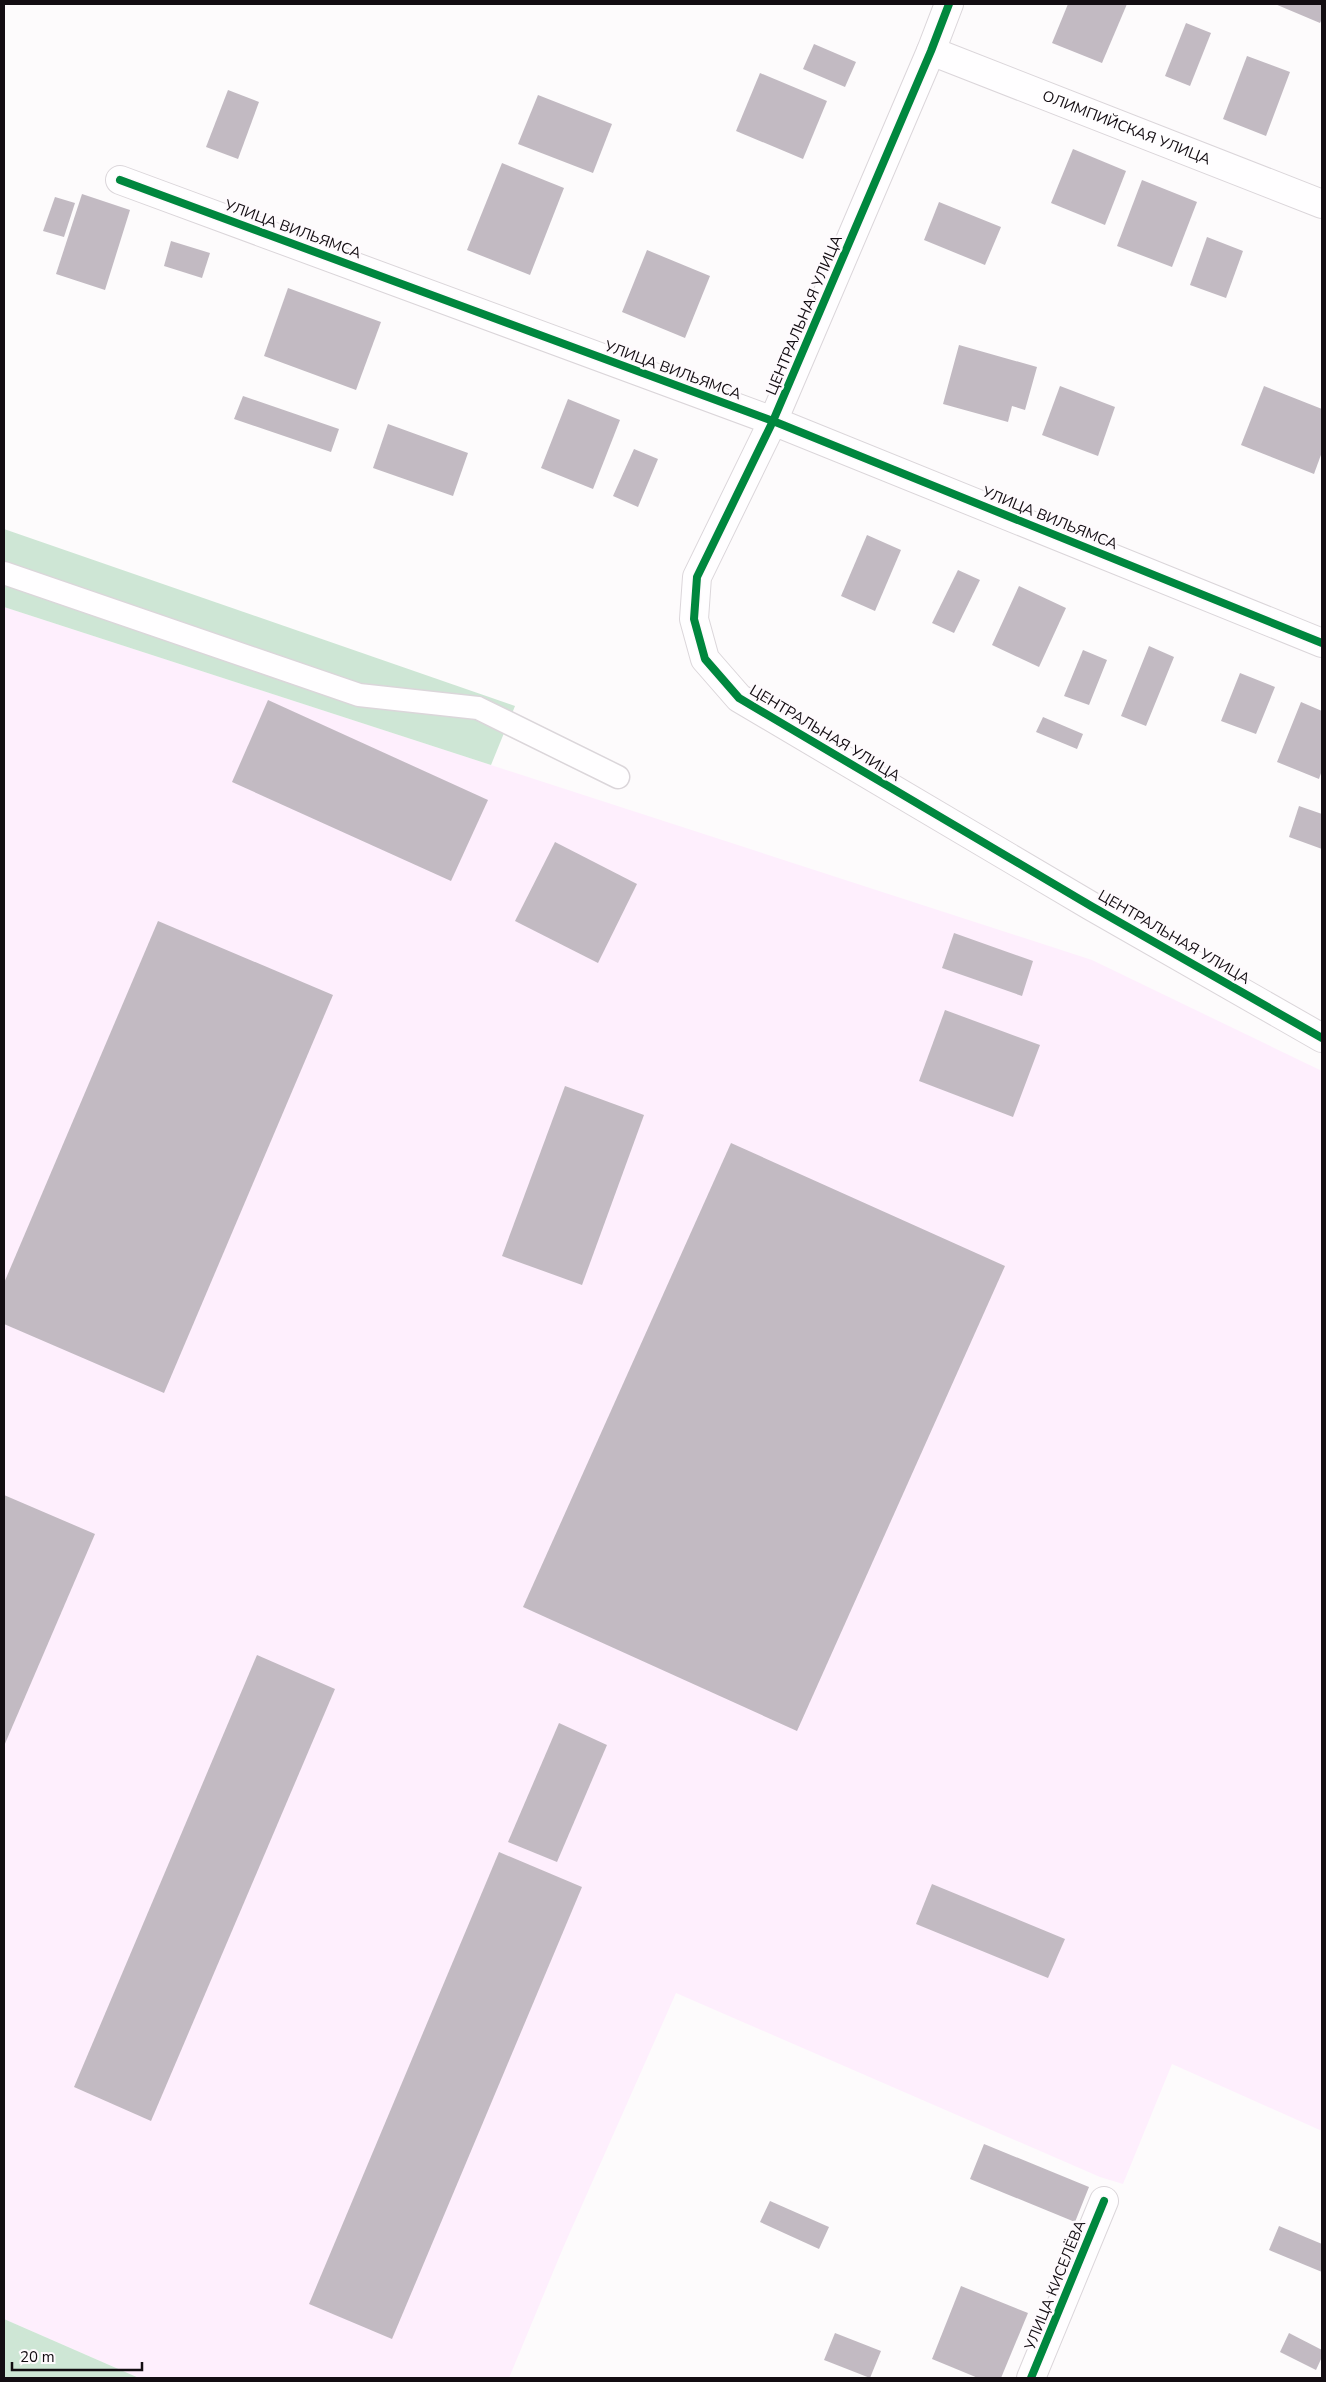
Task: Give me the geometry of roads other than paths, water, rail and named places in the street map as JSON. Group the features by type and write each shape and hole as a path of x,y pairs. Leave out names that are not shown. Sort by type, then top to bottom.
{"street":[{"name":"ЦЕНТРАЛЬНАЯ УЛИЦА","path":"949,4 931,51 773,421 697,577 694,619 705,659 739,698 1091,906 1322,1038"},
{"name":"ОЛИМПИЙСКАЯ УЛИЦА","path":"931,51 1322,204"},
{"name":"УЛИЦА ВИЛЬЯМСА","path":"120,180 773,421 1322,643"},
{"name":"УЛИЦА КИСЕЛЁВА","path":"1031,2378 1104,2201"}],"lane":[{"path":"4,573 359,695 478,708 618,777"}]}
